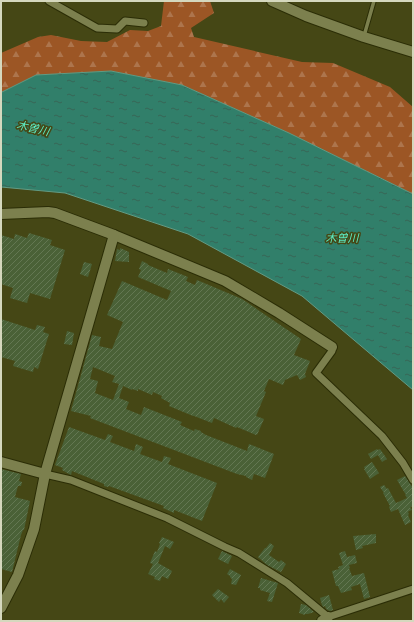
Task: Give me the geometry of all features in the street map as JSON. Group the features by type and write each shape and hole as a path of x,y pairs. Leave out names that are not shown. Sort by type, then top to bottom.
{"street":[{"path":"49,1 97,28 117,29 125,21 144,23"},
{"path":"272,1 306,16 364,37 413,52"},
{"path":"1,214 55,213 114,235 225,281 332,347 332,351 316,373 382,436 403,463 413,480"},
{"path":"1,608 18,576 34,528 45,474 114,235"},
{"path":"1,462 71,480 167,518 239,553 288,583 325,619 413,589"}],"lane":[{"path":"364,37 374,1"}],"green space":[{"path":"164,1 210,1 214,13 191,28 194,37 302,62 333,63 390,87 413,107 413,194 289,133 182,85 111,71 36,75 1,92 1,53 38,37 51,35 81,41 107,42 130,30 148,31 161,26"}],"water":[{"name":"木曽川","path":"111,71 182,85 289,133 413,194 413,390 302,296 188,234 65,193 1,187 1,92 36,75"}],"building":[{"path":"29,233 52,240 50,245 65,250 50,299 30,293 27,303 10,298 13,288 1,284 1,235 14,239 15,234 27,238"},
{"path":"120,248 129,252 129,262 115,261 117,249 120,250"},
{"path":"142,261 167,273 168,269 188,277 186,281 195,285 197,280 242,299 301,339 294,355 310,361 305,374 306,377 300,380 297,375 285,380 283,385 269,379 264,391 266,392 256,416 264,419 257,435 237,427 236,428 214,418 212,423 193,416 169,406 170,403 161,398 162,396 153,392 152,395 138,389 138,391 132,390 123,386 119,398 129,402 126,409 141,415 144,407 182,422 180,425 194,431 195,429 201,431 206,435 247,451 249,444 274,454 265,478 254,474 252,480 246,476 237,474 90,418 91,416 71,411 92,335 101,337 99,346 112,349 123,322 107,315 122,281 167,300 171,291 138,277 141,270 139,269","holes":["93,367 115,376 112,382 119,384 113,400 95,393 98,381 90,379"]},
{"path":"84,262 92,264 88,277 80,274"},
{"path":"1,319 35,330 37,325 45,327 43,332 49,334 38,369 34,367 33,372 13,366 15,361 1,357"},
{"path":"67,331 74,333 72,345 64,344"},
{"path":"69,427 105,440 108,434 113,436 110,442 134,451 136,444 143,447 140,454 162,462 164,456 171,458 168,464 217,483 202,521 174,510 174,513 163,508 164,506 109,486 104,486 104,484 72,471 71,475 62,470 63,468 55,465"},
{"path":"380,449 387,459 382,462 378,455 371,459 368,454"},
{"path":"372,462 379,473 370,479 364,467"},
{"path":"1,469 21,474 19,481 22,482 21,486 18,486 15,497 30,501 24,530 21,535 12,572 1,569"},
{"path":"405,476 413,488 413,506 410,507 412,510 408,512 411,522 405,525 398,509 391,512 390,506 380,487 384,485 387,489 388,488 396,503 407,498 397,480"},
{"path":"376,534 376,543 362,546 363,548 356,550 353,536"},
{"path":"162,537 174,542 170,549 165,546 158,563 172,571 168,579 162,576 160,581 154,579 155,577 148,574 153,564 150,563 155,551 157,552"},
{"path":"270,543 274,546 269,555 279,562 281,560 286,564 281,572 267,565 258,557"},
{"path":"222,551 232,556 228,564 218,559"},
{"path":"345,551 347,557 355,555 357,563 349,565 349,568 352,576 364,573 370,597 364,599 360,584 351,587 352,590 341,593 338,586 336,586 332,571 339,569 338,567 343,565 339,553"},
{"path":"230,569 241,575 236,585 231,584 232,579 227,574"},
{"path":"261,578 278,583 272,602 267,601 270,593 258,588"},
{"path":"218,589 229,597 224,603 221,599 219,602 212,595"},
{"path":"329,595 333,610 330,611 326,609 325,606 323,607 320,598"},
{"path":"301,604 306,605 314,612 305,615 299,613"}]}
